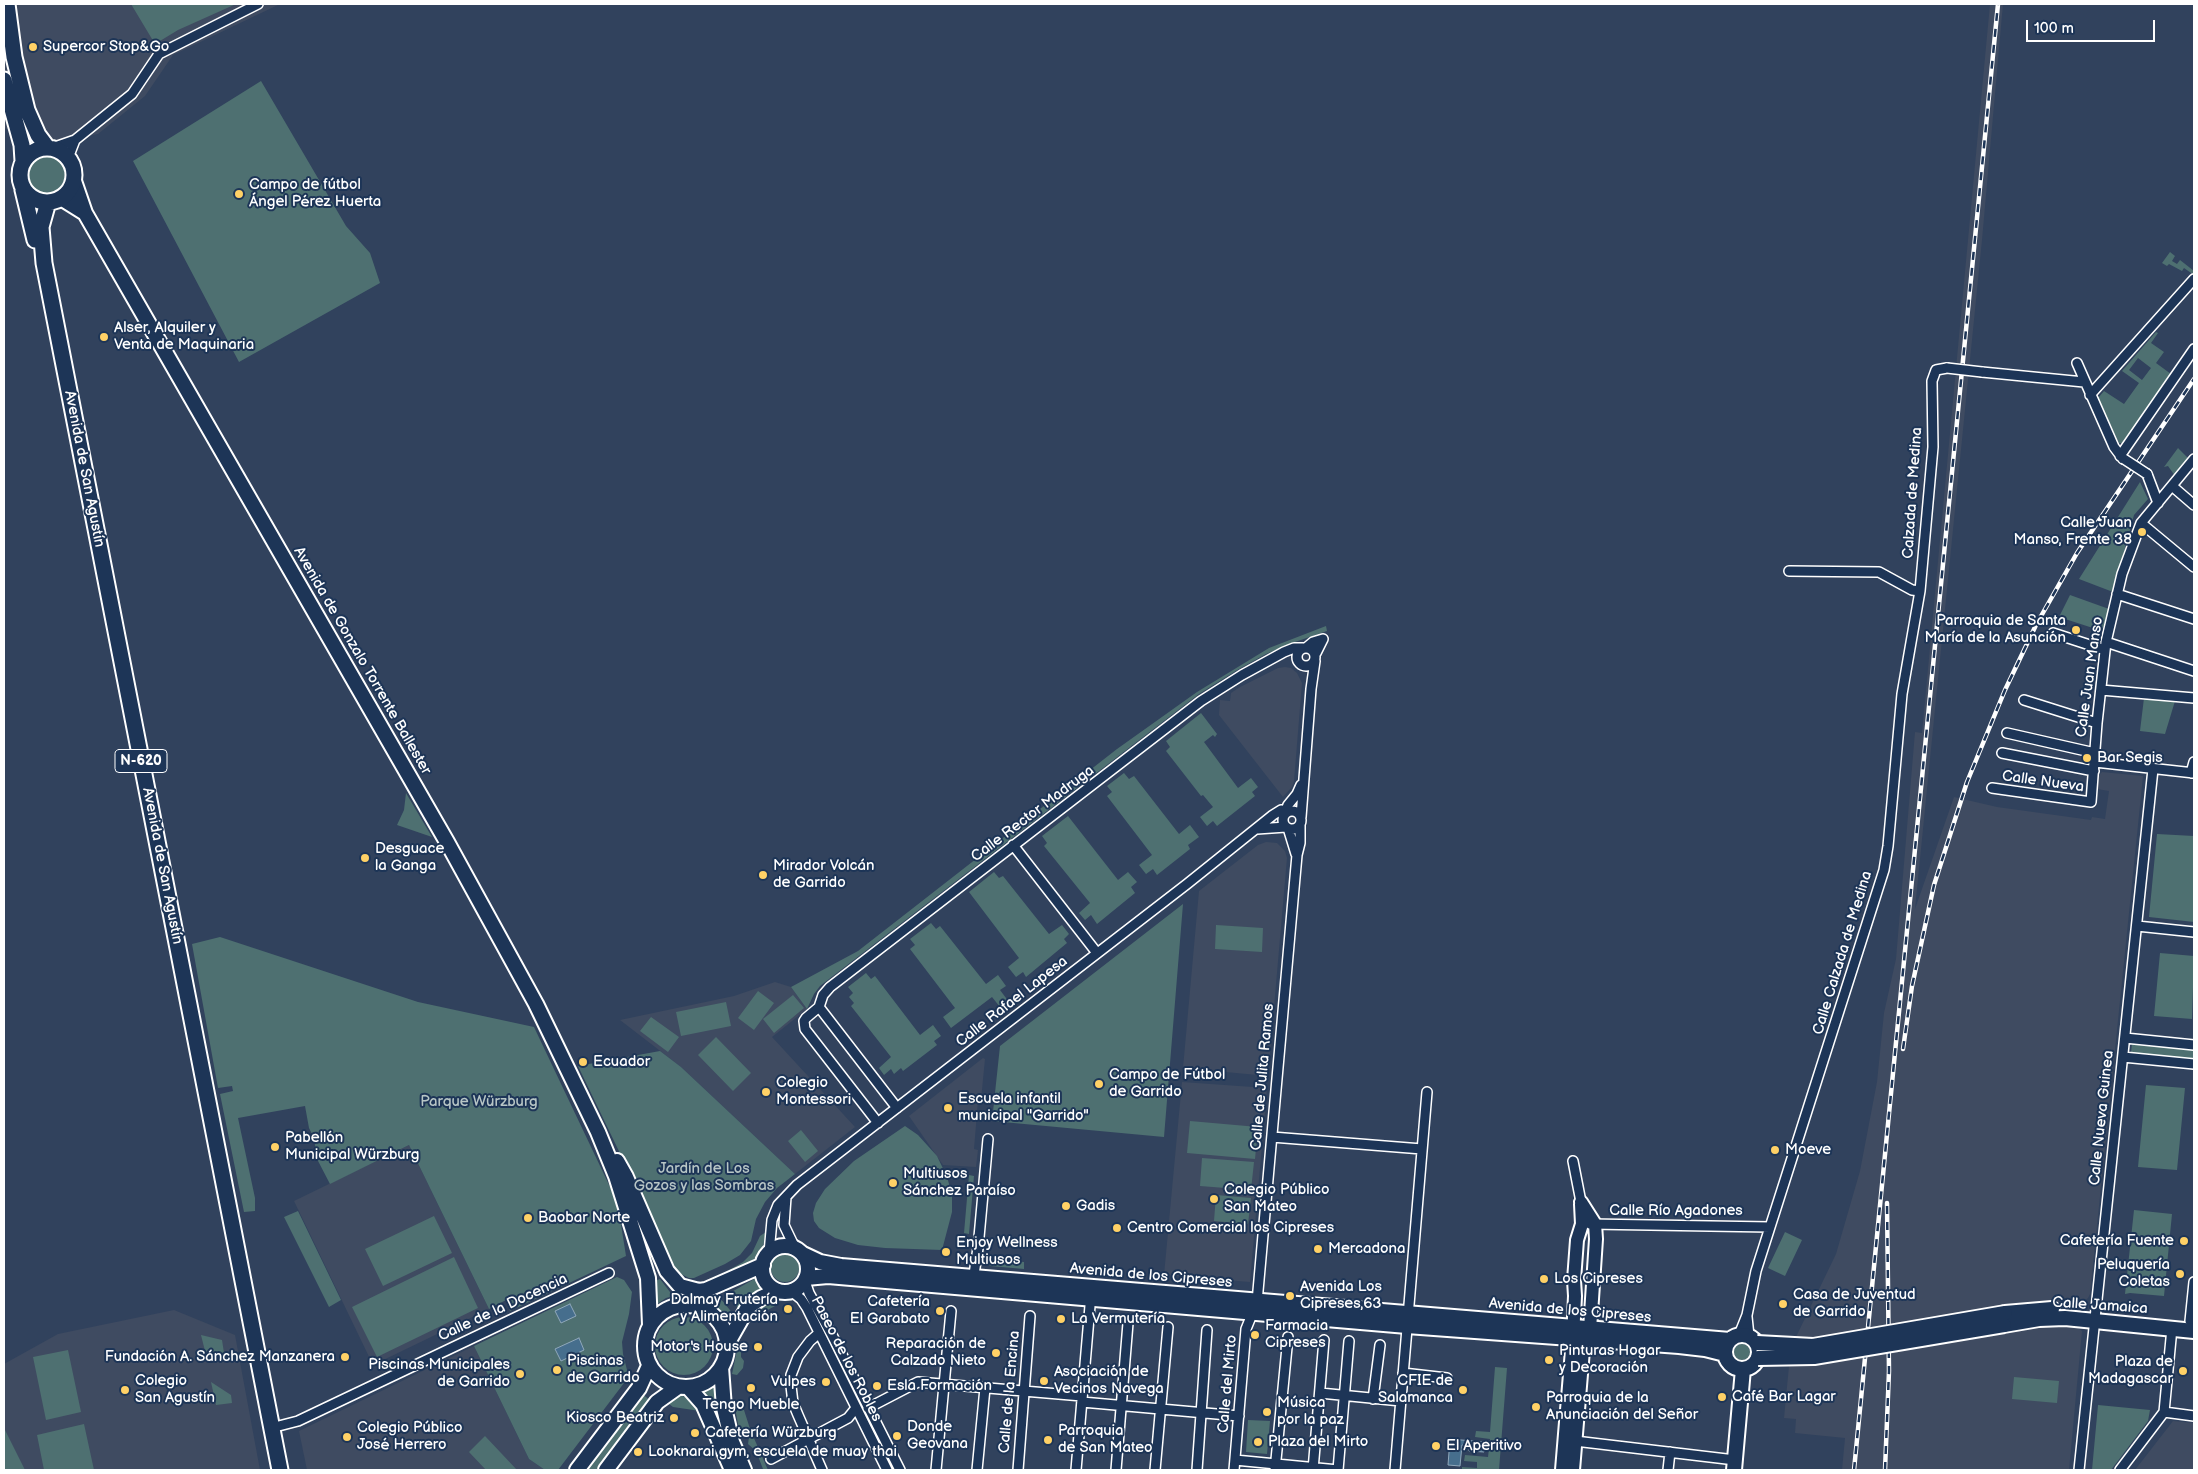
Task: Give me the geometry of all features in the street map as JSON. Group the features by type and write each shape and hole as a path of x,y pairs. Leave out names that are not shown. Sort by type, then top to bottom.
{"highway":[{"path":"7,4 14,56 27,110 38,135 50,148"},
{"path":"4,80 7,106 22,145 23,161"},
{"path":"23,161 29,154 38,149 50,148 61,151 68,158 74,173 74,181"},
{"name":"N-620","path":"23,161 19,170 23,190"},
{"name":"N-620","path":"55,200 71,188 74,181"},
{"path":"23,190 30,197 38,201 55,200"},
{"name":"Avenida de San Agustín","path":"23,190 36,242 44,263"},
{"name":"Avenida de San Agustín","path":"55,200 42,217 44,263 280,1470"}],"main road":[{"name":"Avenida de Gonzalo Torrente Ballester","path":"74,181 85,213 518,969 598,1132 616,1176 648,1278 650,1325"},
{"name":"Avenida de Gonzalo Torrente Ballester","path":"55,200 85,213"},
{"name":"Avenida de Gonzalo Torrente Ballester","path":"598,1132 614,1156 666,1280 692,1305"},
{"path":"614,1156 626,1177 667,1272 673,1280 680,1286 699,1291 745,1275"},
{"path":"1562,1470 1580,1333 1596,1239 1588,1224 1581,1202"},
{"path":"1573,1470 1580,1333 1576,1260 1578,1240 1588,1224"},
{"path":"732,1470 703,1404 683,1387 667,1383 657,1376 649,1366 644,1345 650,1325 659,1315 670,1308 692,1305 736,1282 777,1248 786,1246 799,1251 808,1266 806,1280 799,1288 761,1298 748,1307 727,1344 721,1367 724,1408 732,1442 744,1470"},
{"name":"Avenida de los Cipreses","path":"799,1251 820,1262 832,1265 972,1283"},
{"path":"766,1259 766,1281 784,1291"},
{"name":"Avenida de los Cipreses","path":"806,1280 828,1276 972,1283 1580,1333 1744,1339 1813,1346 2004,1319"},
{"path":"692,1305 703,1308 717,1319 722,1327 727,1344"},
{"name":"Calle Jamaica","path":"2004,1319 2096,1316 2193,1325"},
{"name":"Calle Jamaica","path":"2096,1316 2172,1328 2193,1325"},
{"path":"1758,1358 1814,1357 2004,1319"},
{"name":"Avenida de los Cipreses","path":"1580,1333 1705,1349 1725,1354"},
{"path":"1744,1339 1758,1358 1752,1366 1743,1369 1731,1365 1725,1354 1725,1349 1744,1339"},
{"path":"577,1470 639,1388 649,1366"},
{"path":"606,1470 657,1402 683,1387 707,1381 721,1367"},
{"path":"1734,1465 1743,1369"}],"street":[{"path":"50,148 75,140 132,94 159,54 258,4"},
{"path":"68,158 75,140"},
{"path":"2090,395 2194,279"},
{"path":"2122,458 2194,349"},
{"path":"2077,363 2090,395 2122,458 2147,474 2158,503"},
{"name":"Calzada de Medina","path":"1920,590 1933,446 1932,381 1936,370 1947,368 2084,382"},
{"name":"Calle Juan Manso","path":"2091,802 2096,723 2106,646 2122,574 2141,523 2194,459"},
{"path":"2172,486 2194,505"},
{"path":"2141,523 2194,567"},
{"path":"1789,571 1879,572 1912,590 1920,590"},
{"name":"Calle Calzada de Medina","path":"1744,1339 1752,1285 1884,870 1888,846 1902,694 1920,590"},
{"path":"2117,594 2194,619"},
{"path":"2053,633 2194,671"},
{"name":"Calle Rector Madruga","path":"878,1123 806,1029 804,1021 819,1007 823,995 830,987 1201,701 1242,675 1294,648 1305,647 1323,639 1315,657"},
{"path":"1305,647 1315,657 1307,666 1300,664 1298,652 1305,647"},
{"path":"1277,657 1298,660"},
{"name":"Calle de Julita Ramos","path":"1254,1307 1272,1137 1297,855 1300,843 1303,780 1315,657"},
{"name":"Calle de Julita Ramos","path":"1307,666 1312,679"},
{"path":"2101,690 2194,698"},
{"path":"2024,700 2096,723"},
{"path":"2007,733 2095,762"},
{"path":"2002,753 2193,773 2194,762"},
{"name":"Calle Nueva Guinea","path":"2079,1470 2153,769"},
{"name":"Calle de Julita Ramos","path":"1288,812 1288,805 1298,794 1303,780"},
{"name":"Calle Nueva","path":"1992,788 2091,802"},
{"name":"Calle Rafael Lapesa","path":"766,1259 772,1220 778,1205 797,1185 1273,815 1281,810 1288,812"},
{"path":"1257,829 1297,828 1300,821 1298,813 1288,812 1284,822 1287,827"},
{"name":"Calle de Julita Ramos","path":"1287,827 1297,855"},
{"path":"1013,846 1097,953"},
{"path":"2137,926 2194,932"},
{"path":"819,1007 897,1108"},
{"path":"2125,1038 2194,1045"},
{"path":"2123,1057 2194,1064"},
{"path":"1395,1470 1427,1092"},
{"path":"1272,1137 1422,1149"},
{"path":"972,1283 988,1139"},
{"path":"1573,1160 1581,1202"},
{"path":"786,1197 783,1214 784,1225 799,1251"},
{"name":"Calle Río Agadones","path":"1588,1224 1770,1227"},
{"name":"Calle de la Docencia","path":"272,1428 295,1422 609,1273"},
{"name":"Paseo de los Robles","path":"806,1280 809,1293 900,1470"},
{"path":"2193,1325 2194,1282"},
{"name":"Paseo de los Robles","path":"784,1291 804,1304 887,1470"},
{"path":"1076,1470 1091,1293"},
{"name":"Calle del Mirto","path":"1234,1470 1246,1329 1254,1307"},
{"path":"936,1470 951,1311"},
{"name":"Calle de la Encina","path":"1018,1470 1030,1316"},
{"path":"1116,1470 1128,1323"},
{"path":"1155,1470 1168,1327"},
{"path":"2120,1470 2164,1412 2172,1328"},
{"path":"1197,1470 1207,1330"},
{"path":"818,1334 803,1349 791,1375 793,1403 822,1470"},
{"path":"1276,1467 1288,1337"},
{"path":"1314,1469 1324,1340"},
{"path":"1235,1460 1276,1467 1338,1470 1349,1341"},
{"path":"1373,1399 1380,1345"},
{"path":"1403,1373 1447,1378"},
{"path":"868,1408 918,1382 1024,1391 1121,1405 1239,1416"},
{"path":"977,1470 985,1388"},
{"path":"1320,1393 1401,1401"},
{"path":"771,1458 848,1418 856,1408"},
{"path":"2164,1412 2194,1416"},
{"path":"1575,1441 1670,1452 1734,1465"},
{"path":"1668,1470 1670,1452"}],"shaded area":[{"path":"4,4 280,4 173,55 145,96 98,134 52,143 4,128"},
{"path":"1990,4 2003,4 1982,240 1915,909 1954,797 1997,807 2091,820 2092,817 2105,819 2109,791 2097,789 2098,776 2102,772 2143,776 2090,1294 2082,1303 2045,1301 1998,1305 1998,1334 2036,1327 2071,1327 2082,1331 2069,1470 1842,1470 1845,1438 1795,1433 1796,1419 1784,1418 1789,1366 1796,1337 1836,1254 1860,1171 1877,1082 1884,1013 1896,959 1915,732 1922,733"},
{"path":"1278,668 1291,668 1297,673 1302,683 1294,781 1292,787 1283,797 1219,715 1220,700 1230,701 1231,693 1240,687"},
{"path":"1266,842 1277,843 1285,851 1287,858 1268,1076 1183,1068 1199,891 1258,845"},
{"name":"Colegio Montessori","path":"775,982 791,987 807,1009 772,1037 855,1127 795,1174 681,1067 620,1020 734,996"},
{"name":"Escuela infantil municipal \"Garrido\"","path":"983,1058 985,1059 981,1100 978,1101 974,1149 978,1150 976,1167 943,1165 909,1116"},
{"name":"Colegio Público San Mateo","path":"1182,1082 1267,1088 1250,1282 1164,1275"},
{"path":"409,1145 489,1309 373,1365 294,1201"},
{"path":"570,1304 576,1316 561,1323 555,1311"},
{"name":"Colegio San Agustín","path":"174,1310 235,1335 260,1470 4,1470 4,1364 58,1334"},
{"path":"579,1338 584,1350 561,1361 555,1349"},
{"path":"474,1346 529,1459 545,1470 307,1470 299,1431"},
{"path":"2173,1421 2194,1423 2194,1470 2135,1470"},
{"path":"1450,1439 1485,1442 1484,1452 1469,1451 1469,1446 1462,1445 1460,1466 1448,1465"}],"green space":[{"path":"131,4 236,4 178,30 155,44"},
{"name":"Campo de fútbol Ángel Pérez Huerta","path":"261,81 346,226 370,253 380,283 239,362 133,161"},
{"path":"46,155 60,160 65,174 60,188 46,193 32,188 27,174 32,160"},
{"path":"2170,252 2175,256 2172,261 2177,264 2180,260 2194,271 2194,275 2184,268 2182,271 2169,264 2167,266 2162,263"},
{"path":"2156,332 2158,333 2151,343 2164,352 2156,363 2171,374 2125,443 2119,443 2098,398 2104,391 2124,404 2139,383 2122,371","holes":["2138,358 2151,368 2142,380 2129,370"]},
{"path":"2178,448 2190,460 2175,476 2168,466 2164,467"},
{"path":"2140,482 2148,499 2134,515 2113,592 2079,579"},
{"path":"2070,595 2109,609 2103,628 2099,630 2059,617"},
{"path":"1326,626 1327,631 1266,654 1199,694 820,986 807,1009 791,987 858,951 1117,749 1197,692 1269,648"},
{"path":"2144,698 2175,701 2165,734 2140,731"},
{"path":"1201,713 1217,734 1215,737 1213,735 1204,742 1238,788 1251,778 1258,787 1252,792 1255,796 1217,826 1213,821 1207,826 1200,817 1213,807 1203,795 1201,796 1166,751 1170,747 1166,741"},
{"path":"1124,773 1129,779 1134,776 1179,834 1190,825 1199,837 1188,845 1190,849 1157,875 1153,869 1146,874 1139,865 1152,855 1107,796 1112,792 1107,786"},
{"path":"406,793 432,837 397,825 404,810"},
{"path":"1068,816 1118,880 1128,872 1137,882 1131,887 1135,893 1097,924 1091,915 1085,920 1079,913 1090,903 1044,846 1047,843 1042,836"},
{"path":"2157,834 2194,836 2194,922 2149,917"},
{"path":"994,872 999,878 1003,876 1049,934 1062,925 1069,934 1064,939 1067,943 1026,977 1023,972 1016,977 1008,967 1019,958 969,892"},
{"path":"1183,904 1164,1137 992,1121 1000,1046"},
{"path":"931,923 936,929 940,926 986,984 998,975 1006,986 1000,990 1012,1006 1004,1012 992,997 951,1028 943,1017 955,1008 910,949 915,945 910,939"},
{"path":"1216,925 1263,928 1262,952 1215,949"},
{"name":"Parque Würzburg","path":"220,937 418,1002 534,1027 611,1189 620,1218 626,1256 510,1311 506,1300 489,1309 409,1145 330,1184 317,1159 314,1138 309,1128 305,1106 238,1118 255,1198 255,1211 244,1212 220,1094 233,1091 232,1086 218,1088 192,944"},
{"path":"2160,953 2194,956 2192,1019 2154,1016"},
{"path":"866,973 871,979 875,976 920,1035 933,1025 941,1036 934,1041 937,1045 903,1071 901,1068 894,1074 891,1069 884,1075 879,1068 891,1057 851,1006 854,1003 849,997 853,993 848,987"},
{"path":"758,991 774,1003 754,1030 738,1018"},
{"path":"793,995 804,1008 774,1033 763,1019"},
{"path":"726,1002 731,1026 681,1036 676,1012"},
{"path":"651,1017 679,1037 668,1052 640,1031"},
{"path":"716,1037 751,1073 733,1091 698,1055"},
{"path":"2132,1043 2194,1049 2194,1060 2131,1053"},
{"name":"Jardín de Los Gozos y las Sombras","path":"660,1051 681,1067 795,1174 777,1188 765,1202 756,1219 751,1241 740,1255 694,1278 689,1278 677,1272 578,1066"},
{"path":"2146,1085 2185,1088 2177,1170 2138,1167"},
{"path":"1190,1121 1258,1127 1255,1159 1187,1153"},
{"name":"Multiusos Sánchez Paraíso","path":"905,1126 918,1135 937,1156 947,1177 952,1194 952,1212 942,1250 858,1245 835,1238 819,1228 814,1221 813,1213 816,1203 825,1189 854,1161"},
{"path":"801,1130 818,1151 805,1162 788,1141"},
{"path":"1202,1158 1254,1162 1251,1190 1200,1186"},
{"path":"969,1175 974,1176 969,1234 964,1233"},
{"path":"1216,1195 1251,1198 1248,1224 1214,1221"},
{"path":"2134,1210 2172,1214 2164,1296 2125,1294"},
{"path":"298,1211 341,1300 329,1307 284,1217"},
{"path":"434,1216 452,1253 383,1286 365,1249"},
{"path":"766,1232 763,1246 755,1258 748,1265 722,1280 722,1274 743,1262 752,1253 760,1236"},
{"path":"1785,1232 1802,1240 1785,1276 1768,1268"},
{"path":"785,1254 795,1258 799,1268 795,1278 785,1282 775,1278 771,1268 775,1258"},
{"path":"454,1257 478,1308 377,1357 352,1307"},
{"path":"986,1259 1024,1262 1024,1269 990,1266"},
{"name":"Piscinas de Garrido","path":"617,1277 624,1280 632,1292 622,1342 628,1374 624,1383 558,1470 545,1470 529,1459 474,1346"},
{"path":"756,1278 762,1288 750,1295 738,1308 728,1294"},
{"path":"660,1279 673,1296 657,1304 655,1281"},
{"path":"720,1298 734,1315 729,1323 720,1311 709,1302"},
{"path":"781,1298 775,1306 762,1313 756,1320 751,1316 763,1304"},
{"path":"684,1317 700,1322 708,1330 713,1346 708,1362 700,1370 684,1375 668,1370 660,1362 655,1346 660,1330 668,1322"},
{"path":"201,1335 222,1340 224,1353 212,1354 205,1351"},
{"path":"1742,1344 1748,1346 1750,1352 1748,1358 1742,1360 1736,1358 1734,1352 1736,1346"},
{"path":"68,1350 81,1412 46,1420 33,1357"},
{"path":"737,1350 741,1352 741,1357 744,1361 743,1368 737,1375 732,1374"},
{"path":"1495,1367 1507,1368 1499,1470 1462,1469 1462,1467 1477,1468 1477,1462 1464,1461 1465,1455 1488,1457 1490,1439 1475,1437 1476,1431 1490,1432"},
{"path":"2014,1377 2059,1381 2057,1403 2012,1399"},
{"path":"211,1382 231,1395 232,1403 216,1405"},
{"path":"714,1386 716,1406 711,1408 701,1393"},
{"path":"641,1393 651,1401 599,1470 583,1470"},
{"path":"679,1395 692,1399 700,1411 673,1407 665,1401"},
{"path":"2098,1405 2150,1410 2148,1421 2111,1470 2092,1470"},
{"path":"735,1408 744,1410 751,1432 747,1433 739,1429"},
{"path":"1248,1420 1270,1421 1267,1454 1246,1452"},
{"path":"84,1424 94,1470 44,1470 37,1435"},
{"path":"4,1428 25,1470 4,1470"},
{"path":"485,1436 517,1470 486,1470 469,1452"},
{"path":"753,1436 768,1470 763,1469 756,1451 748,1444 749,1437"}],"railway":[{"path":"1854,1470 1998,4"},
{"path":"1903,1049 1912,986 1934,885 1967,782 2005,690 2036,625 2077,553 2194,379"},
{"path":"1885,1470 1889,1371 1887,1203"}],"place":[{"name":"Supercor Stop&Go","path":"33,47"},
{"name":"Campo de fútbol Ángel Pérez Huerta","path":"239,194"},
{"name":"Alser, Alquiler y Venta de Maquinaria","path":"104,337"},
{"name":"Calle Juan Manso, Frente 38","path":"2142,532"},
{"name":"Parroquia de Santa María de la Asunción","path":"2076,630"},
{"name":"Bar Segis","path":"2087,758"},
{"name":"Desguace la Ganga","path":"365,858"},
{"name":"Mirador Volcán de Garrido","path":"763,875"},
{"name":"Ecuador","path":"583,1062"},
{"name":"Campo de Fútbol de Garrido","path":"1099,1084"},
{"name":"Colegio Montessori","path":"766,1092"},
{"name":"Escuela infantil municipal \"Garrido\"","path":"948,1108"},
{"name":"Pabellón Municipal Würzburg","path":"275,1147"},
{"name":"Moeve","path":"1775,1150"},
{"name":"Multiusos Sánchez Paraíso","path":"893,1183"},
{"name":"Colegio Público San Mateo","path":"1214,1199"},
{"name":"Gadis","path":"1066,1206"},
{"name":"Baobar Norte","path":"528,1218"},
{"name":"Centro Comercial los Cipreses","path":"1117,1228"},
{"name":"Cafetería Fuente","path":"2184,1241"},
{"name":"Mercadona","path":"1318,1249"},
{"name":"Enjoy Wellness Multiusos","path":"946,1252"},
{"name":"Peluquería Coletas","path":"2180,1274"},
{"name":"Los Cipreses","path":"1544,1279"},
{"name":"Avenida Los Cipreses,63","path":"1290,1296"},
{"name":"Casa de Juventud de Garrido","path":"1783,1304"},
{"name":"Dalmay Frutería y Alimentación","path":"788,1309"},
{"name":"Cafetería El Garabato","path":"940,1311"},
{"name":"La Vermutería","path":"1061,1319"},
{"name":"Farmacia Cipreses","path":"1255,1335"},
{"name":"Motor's House","path":"758,1347"},
{"name":"Reparación de Calzado Nieto","path":"996,1353"},
{"name":"Fundación A. Sánchez Manzanera","path":"345,1357"},
{"name":"Pinturas Hogar y Decoración","path":"1549,1360"},
{"name":"Piscinas de Garrido","path":"557,1370"},
{"name":"Plaza de Madagascar","path":"2183,1371"},
{"name":"Piscinas Municipales de Garrido","path":"520,1374"},
{"name":"Asociación de Vecinos Navega","path":"1044,1381"},
{"name":"Vulpes","path":"826,1382"},
{"name":"Esla Formación","path":"877,1386"},
{"name":"Tengo Mueble","path":"751,1388"},
{"name":"Colegio San Agustín","path":"125,1390"},
{"name":"CFIE de Salamanca","path":"1463,1390"},
{"name":"Café Bar Lagar","path":"1722,1397"},
{"name":"Parroquia de la Anunciación del Señor","path":"1536,1407"},
{"name":"Música por la paz","path":"1267,1412"},
{"name":"Kiosco Beatriz","path":"674,1418"},
{"name":"Cafetería Würzburg","path":"695,1433"},
{"name":"Donde Geovana","path":"897,1436"},
{"name":"Colegio Público José Herrero","path":"347,1437"},
{"name":"Parroquia de San Mateo","path":"1048,1440"},
{"name":"Plaza del Mirto","path":"1258,1442"},
{"name":"El Aperitivo","path":"1436,1446"},
{"name":"Looknarai gym, escuela de muay thai","path":"638,1452"}]}
